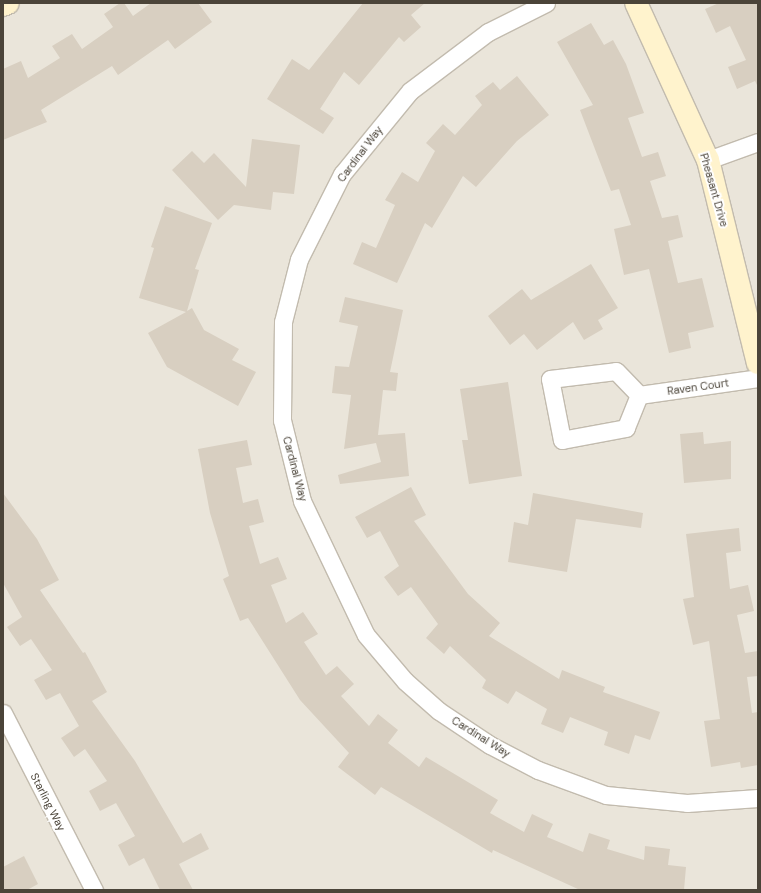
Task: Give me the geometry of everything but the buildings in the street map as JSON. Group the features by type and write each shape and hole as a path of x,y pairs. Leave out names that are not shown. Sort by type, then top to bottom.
{"street":[{"path":"3,5 8,3"},
{"name":"Cardinal Way","path":"546,3 488,32 410,91 342,174 299,259 283,322 282,420 302,501 366,635 405,681 439,711 490,746 538,770 606,795 688,803 758,798"},
{"name":"Pheasant Drive","path":"636,3 708,160 758,363"},
{"path":"708,160 758,142"},
{"path":"616,370 639,396 626,428 562,440 550,379 616,370"},
{"name":"Raven Court","path":"639,396 758,378"},
{"name":"Starling Way","path":"3,713 94,890"}],"shaded area":[{"path":"3,3 758,3 758,890 3,890"}]}
